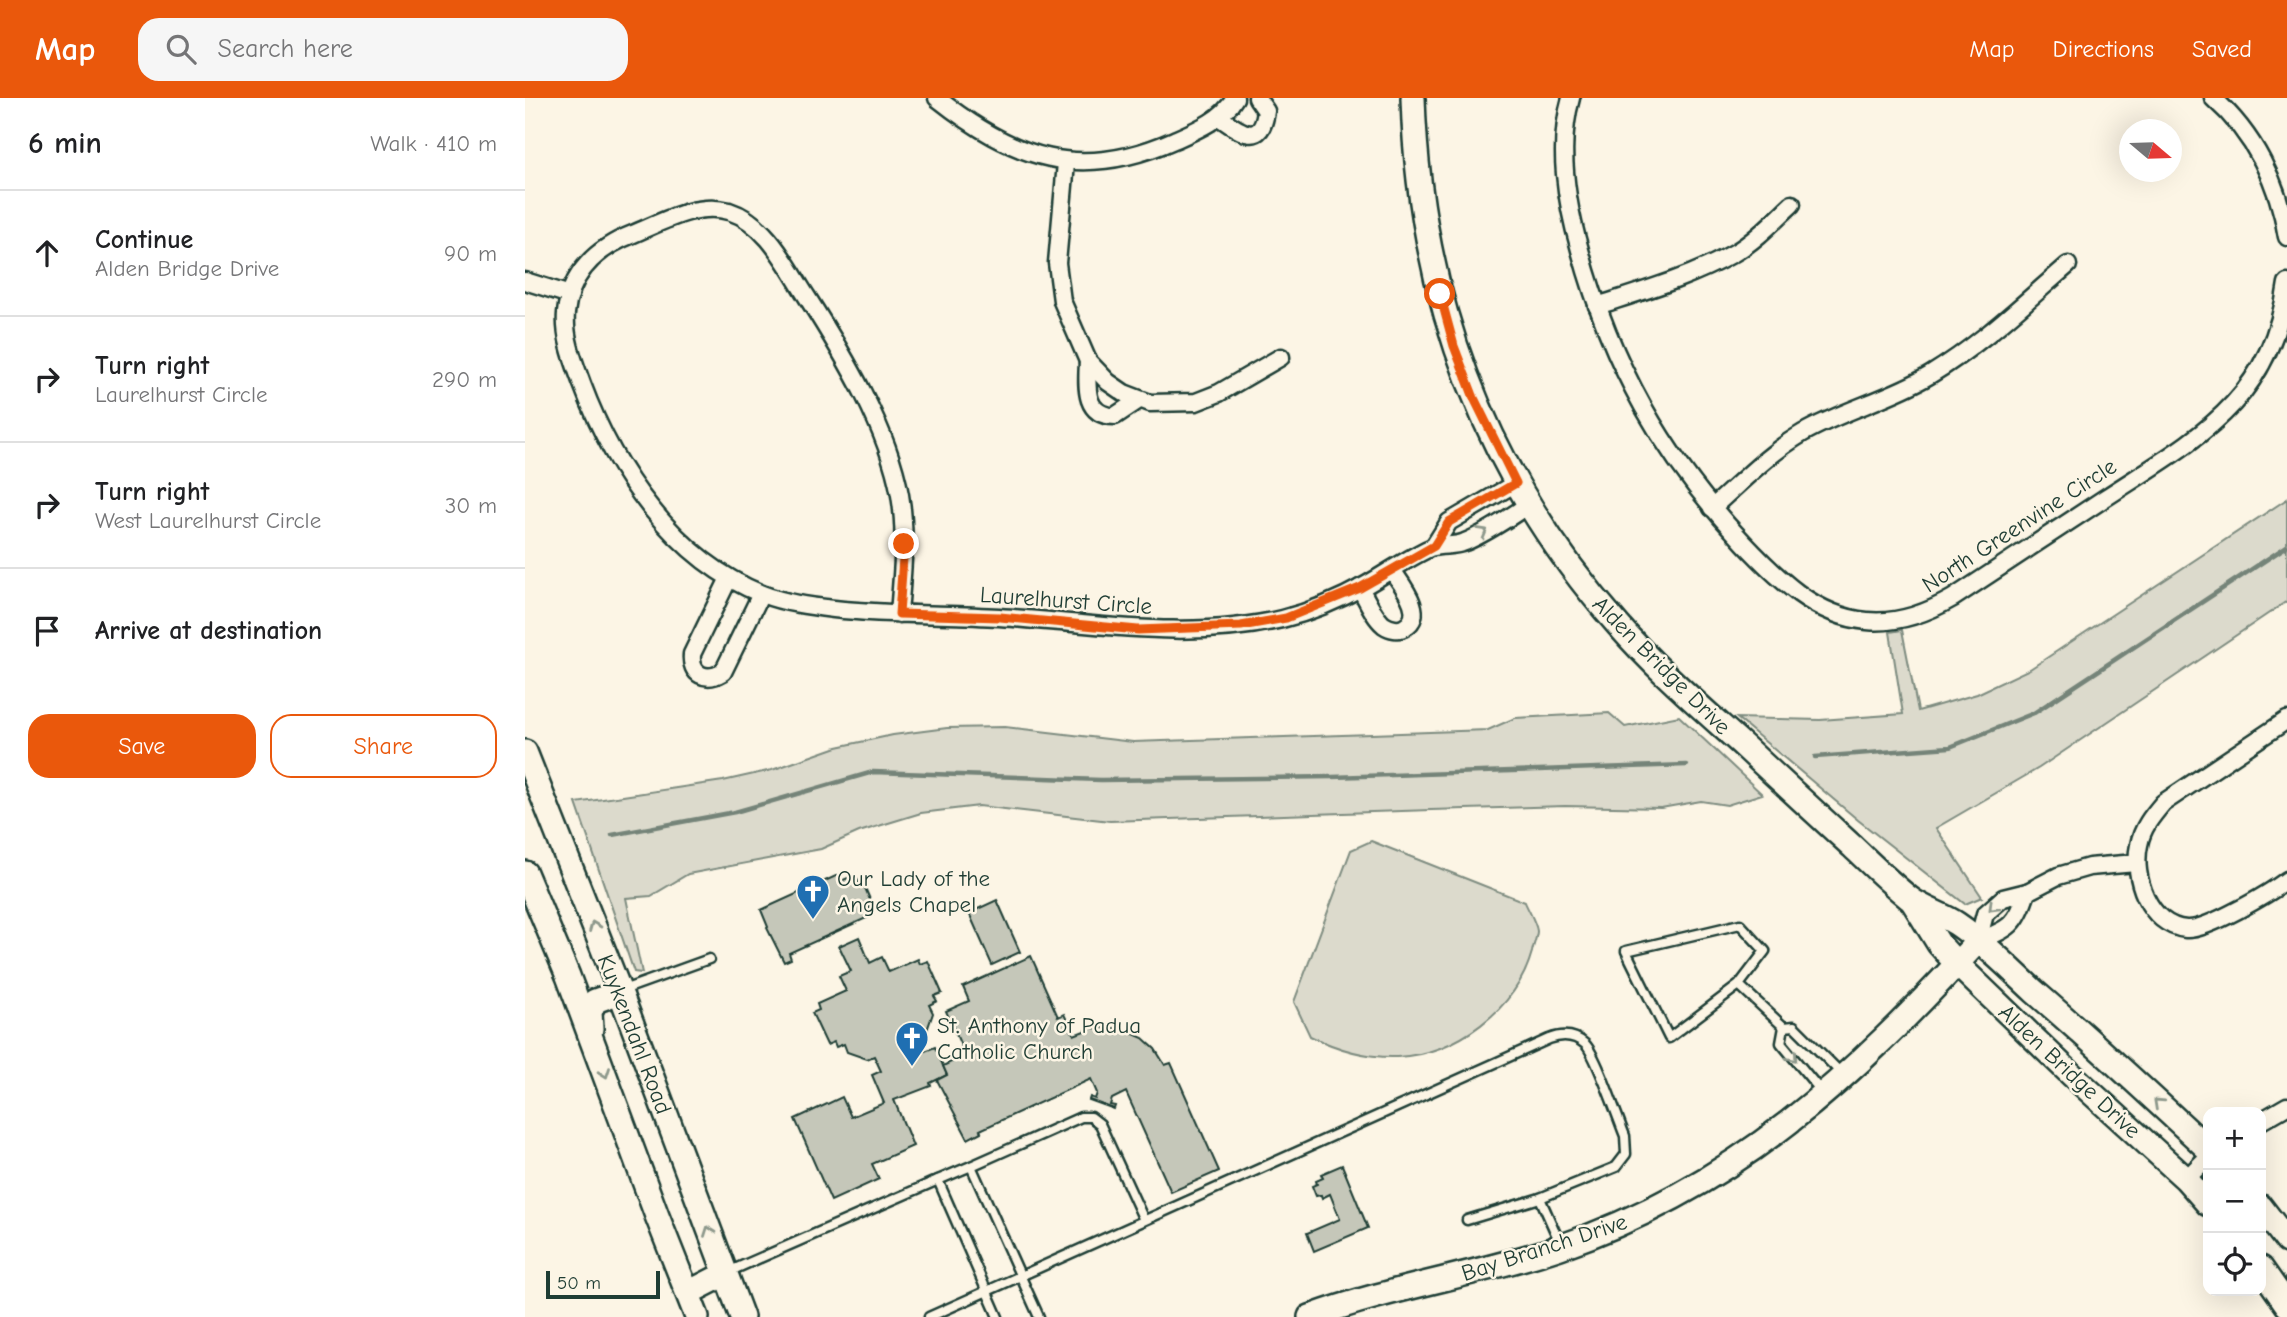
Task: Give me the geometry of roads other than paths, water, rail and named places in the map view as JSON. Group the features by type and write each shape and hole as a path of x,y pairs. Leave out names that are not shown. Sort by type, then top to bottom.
{"street":[{"path":"937,98 986,134 1031,153 1066,163 1090,162 1137,153 1170,142 1219,117 1235,98"},
{"path":"1219,117 1247,135 1254,134 1265,122 1266,111 1257,98"},
{"name":"Alden Bridge Drive","path":"1413,98 1419,188 1427,241 1454,346 1474,398 1516,483 1583,585 1656,666 1911,900 1939,944 1957,964 2072,1075 2203,1195"},
{"name":"North Greenvine Circle","path":"1571,98 1565,141 1567,195 1575,232 1597,306 1618,360 1640,402 1663,440 1712,508 1770,570 1803,598 1825,609 1867,621 1914,616 1953,598 2202,434 2249,384 2282,333 2287,291"},
{"path":"2214,98 2243,129 2258,152 2279,199 2287,237"},
{"path":"1066,163 1057,263 1058,282 1062,301 1089,361 1108,382 1139,400 1168,404 1196,401 1219,393 1281,357"},
{"path":"1597,306 1714,264 1736,252 1792,204"},
{"path":"525,281 570,295 578,275 592,257 617,240 692,211 706,208 724,210 741,216 758,229 776,248 840,349 894,466 904,521 899,614"},
{"path":"1712,508 1764,461 1803,433 1897,391 1948,364 2000,324 2068,265"},
{"name":"Laurelhurst Circle","path":"570,295 566,315 572,356 605,436 636,488 671,530 729,578 761,594 805,605 899,614 1000,617 1138,630 1241,626 1286,618 1360,588 1434,546 1461,545 1528,505"},
{"path":"1089,361 1087,390 1096,411 1115,416 1139,400"},
{"name":"Laurelhurst Circle","path":"1434,546 1449,522 1516,483"},
{"path":"1360,588 1383,624 1396,630 1406,627 1412,619 1413,606 1392,570"},
{"path":"729,578 692,654 691,664 696,672 706,677 714,678 723,672 761,594"},
{"path":"2287,720 2163,803 2148,820 2139,842 2136,863 2143,892 2152,909 2166,922 2186,929 2203,926 2255,900 2287,880"},
{"name":"Kuykendahl Road","path":"525,752 620,992 742,1317"},
{"path":"1978,941 1985,914 2003,898 2027,892 2058,876 2089,867 2136,863"},
{"name":"Kuykendahl Road","path":"525,873 592,1036 657,1216 697,1317"},
{"path":"1978,941 2004,931 2021,913 2027,892"},
{"name":"Alden Bridge Drive","path":"1911,900 1957,924 1978,941 2203,1144"},
{"name":"Bay Branch Drive","path":"1310,1317 1340,1306 1490,1268 1562,1246 1616,1226 1679,1195 1739,1160 1824,1095 1885,1039 1978,941"},
{"path":"592,1036 590,1012 595,1001 620,992"},
{"path":"2266,1119 2287,1105"},
{"path":"2186,1179 2203,1162"},
{"path":"2266,1214 2287,1241"},
{"path":"688,1293 725,1274"},
{"path":"2266,1275 2287,1305"}],"lane":[{"path":"1740,924 1765,951 1739,985 1669,1038 1626,951 1740,924"},
{"path":"620,992 709,959"},
{"path":"1739,985 1784,1027 1794,1026 1845,1077"},
{"path":"1784,1027 1781,1043 1824,1095"},
{"path":"929,1317 1549,1039 1565,1035 1578,1039 1591,1052 1625,1136 1627,1150 1623,1159 1616,1167 1540,1198 1467,1220"},
{"path":"725,1274 1081,1118 1091,1117 1100,1124 1144,1220"},
{"path":"971,1166 1039,1317"},
{"path":"938,1180 998,1317"},
{"path":"1540,1198 1562,1246"}],"waterway":[{"path":"1815,757 1950,747 2034,713 2287,546"},
{"path":"612,835 735,812 873,772 1101,780 1332,777 1687,765"}],"place":[{"name":"Our Lady of the Angels Chapel","path":"813,921"},
{"name":"St. Anthony of Padua Catholic Church","path":"912,1068"}]}
